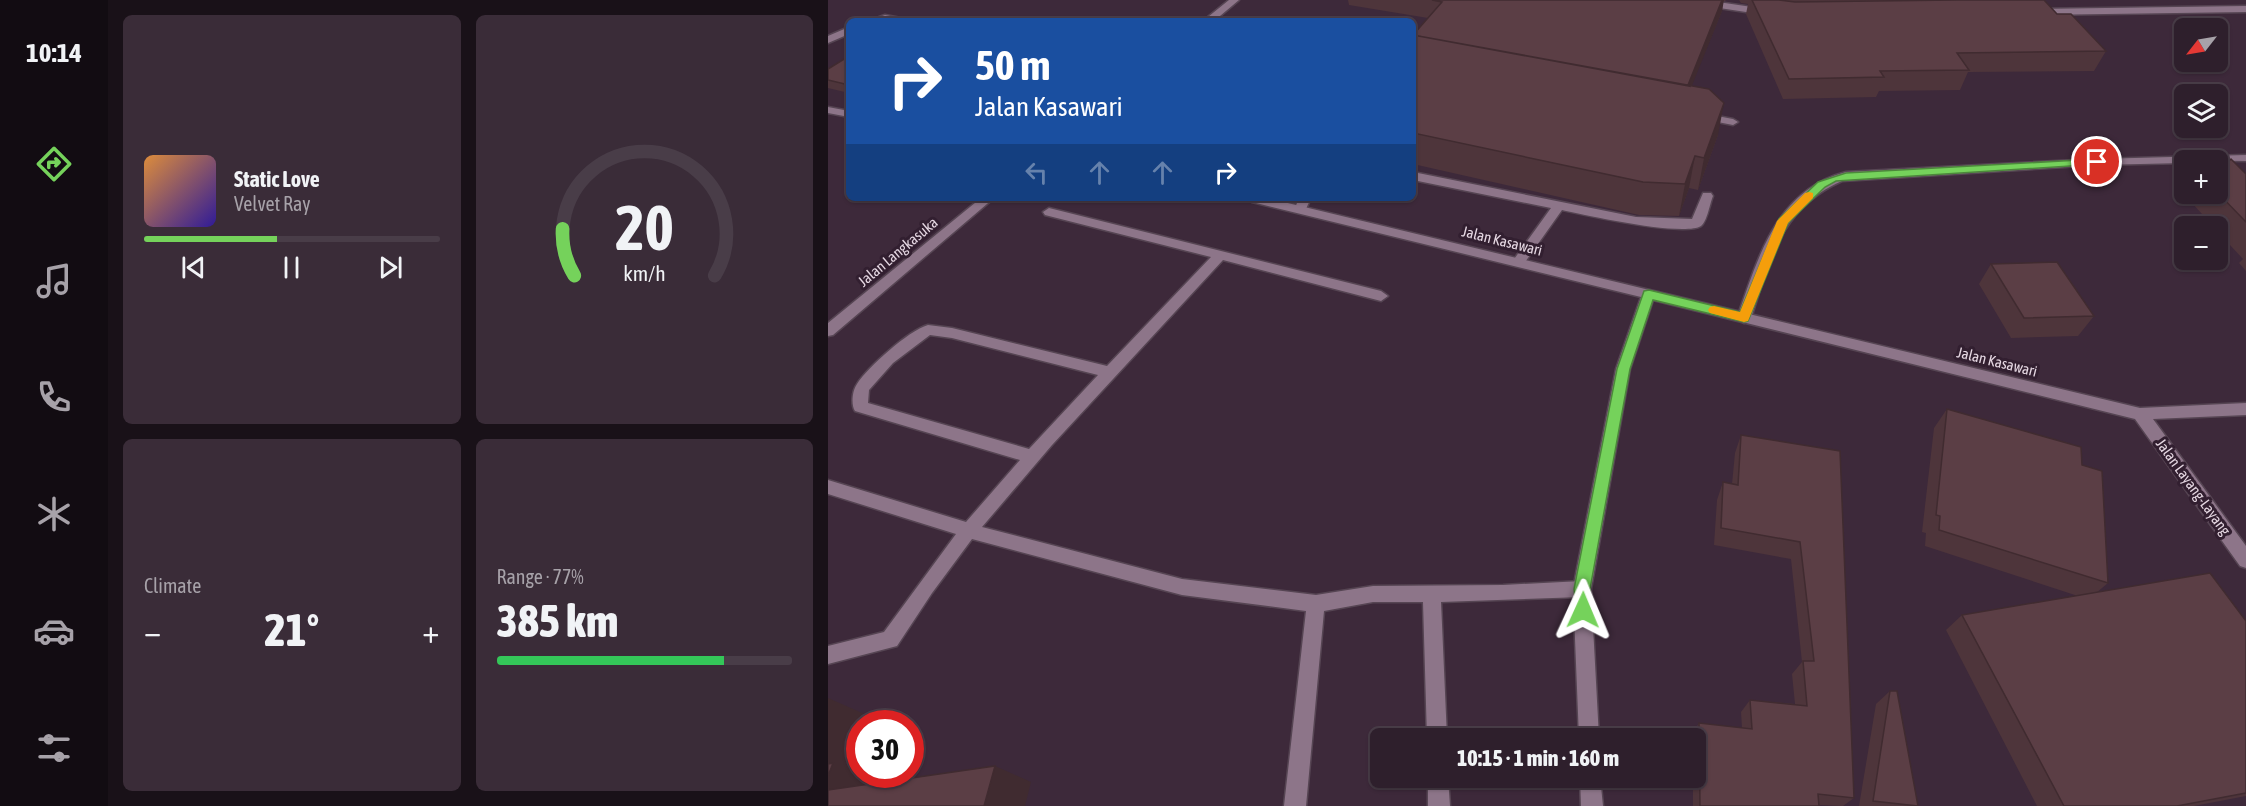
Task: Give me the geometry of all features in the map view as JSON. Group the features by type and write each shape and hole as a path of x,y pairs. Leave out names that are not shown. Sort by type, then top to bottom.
{"street":[{"path":"1212,18 1235,0"},
{"path":"1686,0 1778,14"},
{"path":"2068,0 2079,12"},
{"path":"2022,12 2246,9"},
{"path":"828,40 846,31"},
{"path":"828,110 846,113"},
{"path":"1688,113 1733,122"},
{"path":"1744,318 1783,221 1822,184 1832,179 1846,176 2073,164 2246,158"},
{"path":"1416,177 1636,221 1684,224 1699,221 1707,196"},
{"name":"Jalan Langkasuka","path":"828,331 984,201"},
{"name":"Jalan Kasawari","path":"1283,201 1303,203 1518,262 2140,414 2246,409"},
{"path":"1518,262 1560,204"},
{"path":"1049,212 1381,296"},
{"path":"828,655 890,640 924,587 969,531 1109,372 1151,331 1220,256"},
{"path":"1589,728 1582,589 1623,369 1649,294"},
{"path":"1034,457 860,407 862,388 888,359 928,330 952,333 1109,372"},
{"name":"Jalan Layang-Layang","path":"2140,414 2246,560"},
{"path":"828,487 969,531 1182,587 1316,604 1373,594 1503,593 1582,589"},
{"path":"1432,592 1437,728"},
{"path":"1295,806 1316,604"},
{"path":"1438,788 1439,806"},
{"path":"1591,788 1592,806"}],"building":[{"path":"1432,0 1722,0 1689,86 1416,36 1416,32 1442,2"},
{"path":"1752,0 1795,2 2044,0 2057,14 2071,14 2106,51 1957,53 1969,70 1880,71 1884,77 1789,79"},
{"path":"1416,36 1709,89 1724,103 1704,158 1695,156 1685,184 1643,182 1416,134"},
{"path":"846,58 846,84 828,80 828,69"},
{"path":"2231,159 2246,174 2246,222 2228,203 2228,162"},
{"path":"2057,262 2094,316 2024,318 1991,264"},
{"path":"1947,409 2081,447 2082,465 2102,471 2108,583 1939,530 1940,516 1936,515"},
{"path":"1741,435 1840,451 1854,798 1818,794 1819,806 1700,806 1700,788 1706,788 1706,728 1699,728 1699,723 1752,729 1750,700 1807,706 1803,661 1814,661 1800,542 1721,528 1723,482 1738,485"},
{"path":"2210,573 2246,621 2246,793 2177,806 2064,806 1962,615"},
{"path":"1890,691 1897,691 1918,806 1873,801"},
{"path":"833,763 828,776 828,764"},
{"path":"995,766 984,806 828,806 828,790 846,787 924,788 924,776"}],"slow traffic":[{"path":"1714,310 1744,318 1783,221 1809,195"}],"route":[{"path":"1583,610 1582,589 1623,369 1649,294 1744,318 1783,221 1822,184 1832,179 1846,176 2097,162"}]}
